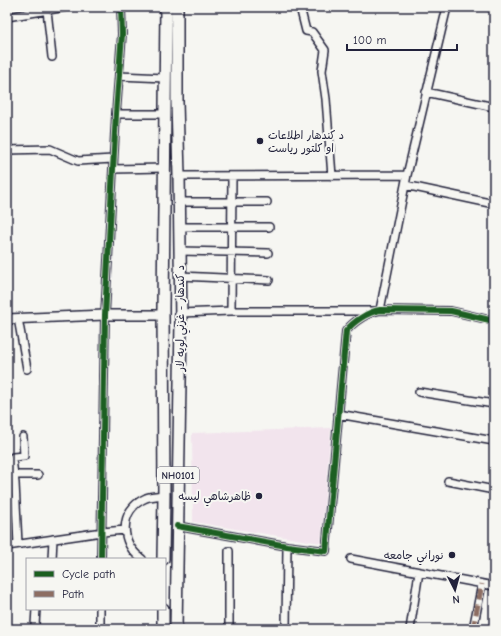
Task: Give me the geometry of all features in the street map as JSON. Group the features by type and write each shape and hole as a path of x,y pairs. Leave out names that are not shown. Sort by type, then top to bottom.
{"highway":[{"name":"د کندهار - غزني لويه لار","path":"163,558 163,315 166,7"},
{"name":"د کندهار - غزني لويه لار","path":"176,629 180,313 177,7"},
{"path":"163,610 163,629"}],"main road":[{"path":"7,319 104,315 163,315"}],"street":[{"path":"7,17 66,7"},
{"path":"101,558 104,315 122,34 121,7"},
{"path":"300,7 306,31 312,32 325,50 322,71 326,98 332,176"},
{"path":"178,526 286,546 326,551 346,331 352,324 377,310 426,92 447,7"},
{"path":"490,7 494,8"},
{"path":"48,10 52,57"},
{"path":"119,76 165,78"},
{"path":"426,92 494,106"},
{"path":"116,114 165,114"},
{"path":"7,150 32,148 50,149 78,161 114,159"},
{"path":"113,169 165,168"},
{"path":"179,176 407,175"},
{"path":"231,311 232,176"},
{"path":"405,185 494,204"},
{"path":"180,202 268,202"},
{"path":"180,227 269,227"},
{"path":"180,251 268,253"},
{"path":"180,276 269,280"},
{"path":"180,313 231,311 452,311 494,321"},
{"path":"18,318 27,369"},
{"path":"419,392 494,404"},
{"path":"338,414 494,441"},
{"path":"18,544 11,483 14,475 12,459 14,457 24,456 22,437"},
{"path":"14,475 38,475"},
{"path":"448,481 494,490"},
{"path":"141,558 132,551 127,541 125,530 126,520 130,511 136,504 145,499 164,495"},
{"path":"7,546 125,530"},
{"path":"52,558 53,539"},
{"path":"286,546 286,629"},
{"path":"229,551 229,629"},
{"path":"351,559 494,586"},
{"path":"410,629 419,572"},
{"path":"473,629 482,584"},
{"path":"35,625 36,610"},
{"path":"100,610 100,629"}],"shaded area":[{"name":"ظاهرشاهي لیسه","path":"331,428 321,543 193,522 192,433"}],"marked path":[{"path":"473,629 482,584"}],"cycle path":[{"path":"101,558 105,315 122,34 121,7"},
{"path":"177,526 287,546 326,551 346,331 362,318 380,310 451,311 494,321"}],"place":[{"name":"د کندهار اطلاعات او کلتور رياست","path":"260,141"},
{"name":"ظاهرشاهي لیسه","path":"259,496"},
{"name":"نوراني جامعه","path":"452,555"}]}
